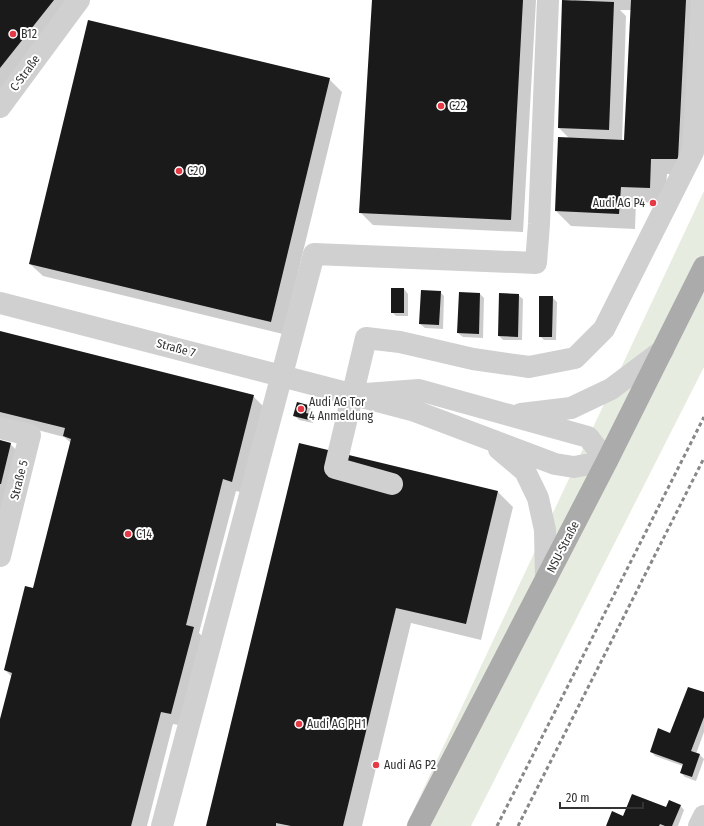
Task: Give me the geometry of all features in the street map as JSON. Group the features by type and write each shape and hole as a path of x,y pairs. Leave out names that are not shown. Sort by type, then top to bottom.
{"main road":[{"name":"NSU-Straße","path":"418,826 607,461 704,267"}],"street":[{"name":"C-Straße","path":"0,107 79,0"},
{"path":"162,826 314,254 536,263 539,224 548,0"},
{"path":"392,484 335,468 366,338 400,342 473,360 528,367 575,358 604,329 693,152 702,0"},
{"name":"Straße 7","path":"0,303 412,410 555,464 574,467 607,461"},
{"path":"510,415 540,413 571,408 611,389 663,350"},
{"path":"352,395 419,390 588,437 607,461"},
{"name":"Straße 5","path":"0,428 30,435 0,556"},
{"path":"489,440 525,471 538,498 545,530 546,580"},
{"path":"700,826 704,816"}],"shaded area":[{"path":"704,191 704,367 471,826 406,826"}],"building":[{"name":"B12","path":"0,0 54,0 0,68"},
{"name":"C22","path":"372,0 523,0 511,220 359,213"},
{"path":"562,0 614,2 609,130 558,128"},
{"path":"631,0 686,0 678,159 651,159 650,188 621,187 619,214 555,211 558,137 624,140"},
{"name":"C20","path":"88,20 330,78 271,322 29,264"},
{"path":"391,288 404,288 404,313 391,313"},
{"path":"421,290 441,291 439,325 419,324"},
{"path":"459,292 480,293 479,334 457,333"},
{"path":"499,293 519,294 518,337 498,336"},
{"path":"539,296 553,296 552,337 539,337"},
{"name":"C14","path":"0,331 254,395 232,482 223,479 186,625 194,627 171,714 161,712 131,826 0,826 0,719 12,673 4,670 25,586 33,588 71,439 63,436 65,428 0,412"},
{"name":"Audi AG Tor 4 Anmeldung","path":"297,402 308,405 306,413 310,414 309,420 293,416"},
{"path":"0,440 11,443 1,484 0,484"},
{"name":"Audi AG PH1","path":"299,443 498,491 466,624 396,608 343,826 291,826 276,823 276,826 206,826"},
{"path":"688,687 704,692 704,717 691,751 700,754 692,777 680,773 683,764 650,752 658,728 670,733"},
{"path":"632,794 666,807 669,800 681,805 672,826 660,824 659,826 606,826 612,811 623,816"}],"railway":[{"path":"497,826 704,417"},
{"path":"518,826 704,458"}],"place":[{"name":"B12","path":"13,34"},
{"name":"C22","path":"441,106"},
{"name":"C20","path":"179,171"},
{"name":"Audi AG P4","path":"653,203"},
{"name":"Audi AG Tor 4 Anmeldung","path":"301,409"},
{"name":"C14","path":"128,534"},
{"name":"Audi AG PH1","path":"299,724"},
{"name":"Audi AG P2","path":"376,765"}]}
